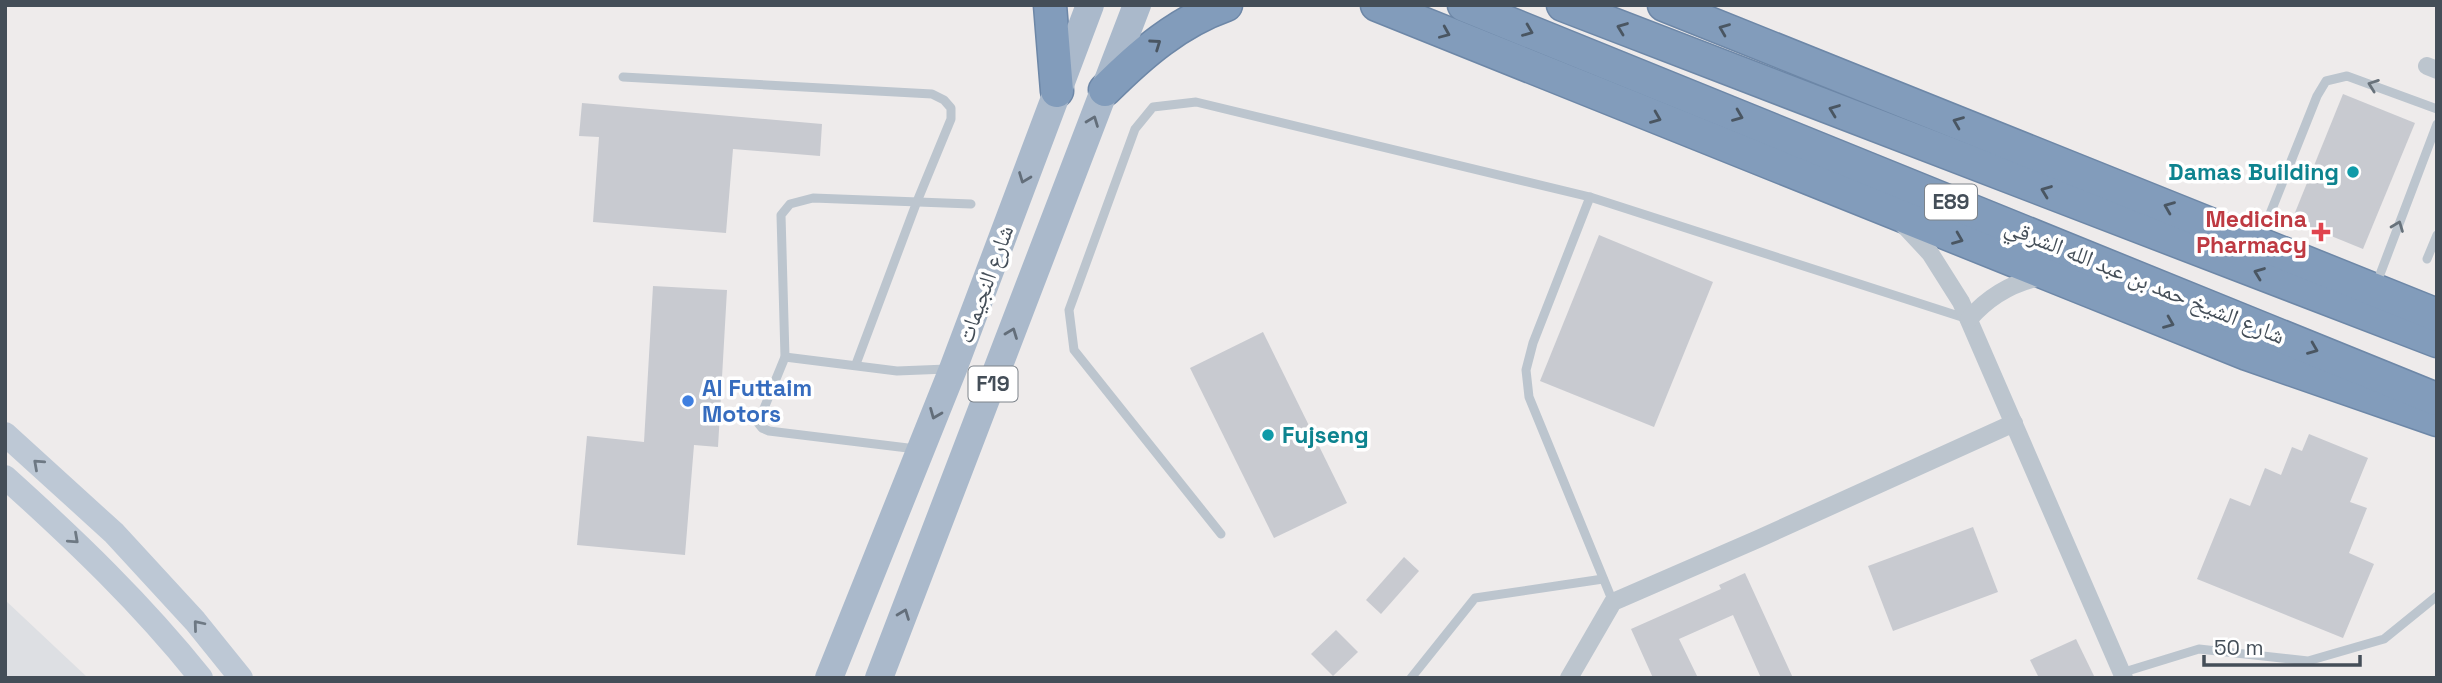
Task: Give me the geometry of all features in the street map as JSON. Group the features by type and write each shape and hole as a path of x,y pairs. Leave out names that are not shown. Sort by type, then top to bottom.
{"highway":[{"path":"1050,5 1058,91"},
{"path":"1105,90 1140,55 1172,32 1202,14 1226,5"},
{"name":"شارع الشيخ حمد بن عبد الله الشرقي","path":"1464,5 2437,399"},
{"name":"شارع الشيخ حمد بن عبد الله الشرقي","path":"1563,5 2437,341"},
{"path":"1373,6 2246,354 2437,420"},
{"path":"1672,7 2437,315"}],"main road":[{"name":"شارع النجيمات","path":"829,678 953,369 1090,5"},
{"name":"شارع النجيمات","path":"879,678 1137,5"},
{"path":"5,434 114,533 195,621 241,678"},
{"path":"5,477 98,562 201,678"}],"street":[{"path":"1885,210 1930,253 1952,285 2123,675"},
{"path":"1969,319 1987,301 2008,287 2050,275"},
{"path":"1569,678 1613,603 2014,423"}],"lane":[{"path":"2259,242 2317,96 2326,81 2347,76 2437,109"},
{"path":"623,77 932,94 944,100 951,108 951,119 856,364"},
{"path":"1221,534 1074,350 1069,310 1135,129 1153,107 1196,102 1590,197 1969,319"},
{"path":"2374,290 2437,124"},
{"path":"1590,197 1533,344 1526,370 1529,397 1613,603"},
{"path":"921,450 769,431 758,423 785,357 781,215 790,204 813,198 971,204"},
{"path":"2427,259 2437,235"},
{"path":"785,357 897,371 953,369"},
{"path":"1410,678 1475,597 1603,579"},
{"path":"2123,675 2199,649 2308,661 2384,639 2437,596"}],"shaded area":[{"path":"5,600 88,678 5,678"}],"building":[{"name":"Damas Building","path":"2343,94 2415,123 2363,249 2292,220"},
{"path":"582,103 822,124 820,156 733,149 726,233 593,222 599,137 579,136"},
{"path":"1599,235 1713,282 1654,427 1540,381"},
{"path":"653,286 727,290 718,447 694,445 685,555 577,545 587,436 644,442"},
{"name":"Fujseng","path":"1263,332 1347,503 1274,538 1190,368"},
{"path":"2309,434 2368,458 2350,502 2367,508 2349,553 2374,564 2343,638 2197,579 2230,498 2250,506 2265,468 2281,475 2292,447 2302,451"},
{"path":"1973,527 1998,592 1893,631 1868,566"},
{"path":"1404,557 1419,571 1381,614 1366,600"},
{"path":"1745,573 1793,678 1761,678 1733,615 1679,639 1698,678 1653,678 1631,629 1721,589 1719,585"},
{"path":"1336,630 1358,652 1333,676 1311,654"},
{"path":"2076,639 2095,678 2039,678 2030,660"}],"place":[{"name":"Damas Building","path":"2353,172"},
{"name":"Medicina Pharmacy","path":"2321,232"},
{"name":"Al Futtaim Motors","path":"688,401"},
{"name":"Fujseng","path":"1268,435"}]}
